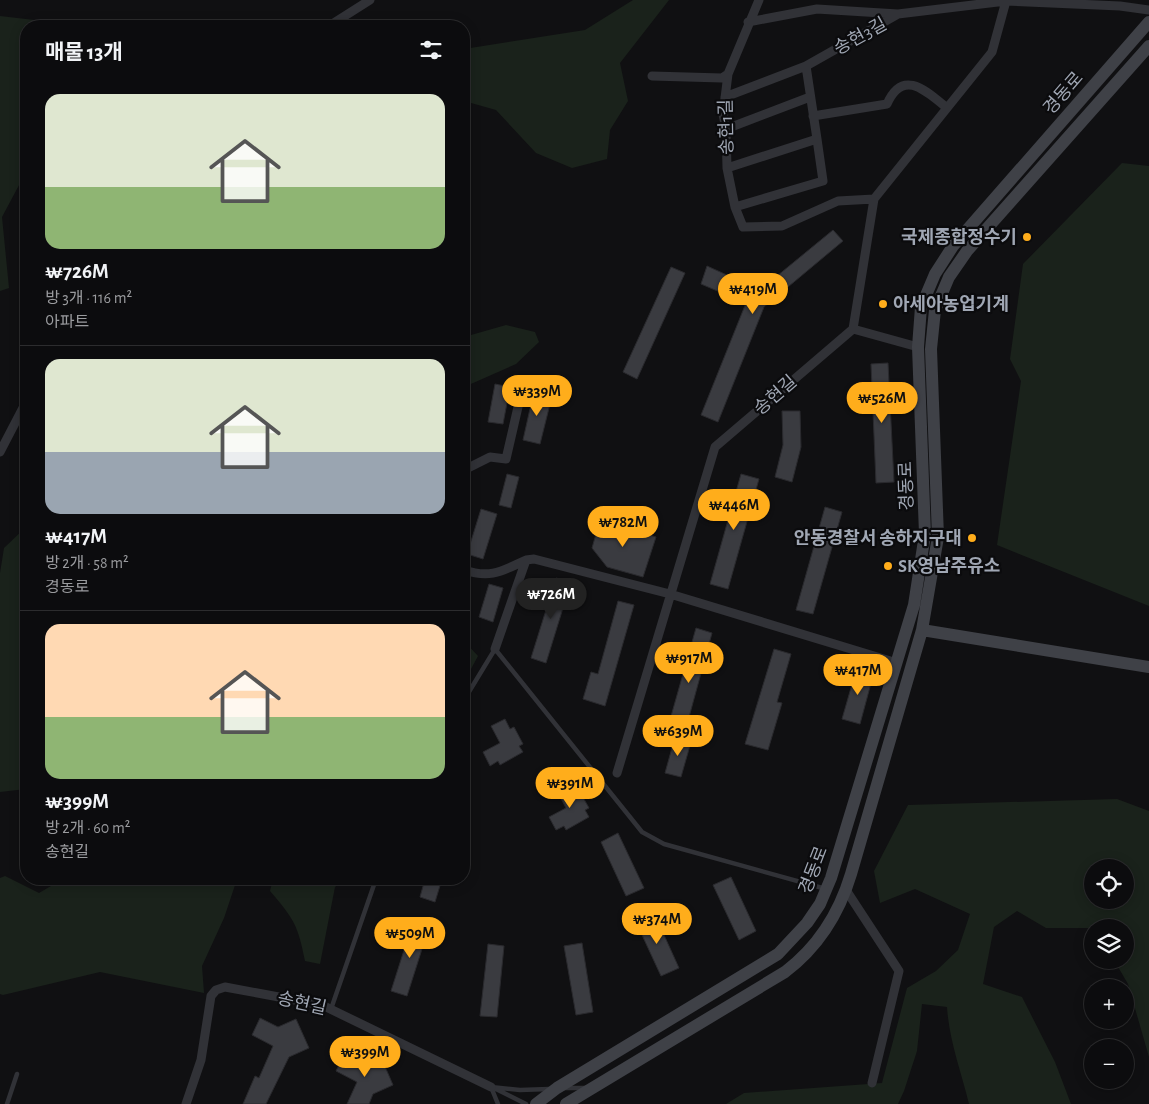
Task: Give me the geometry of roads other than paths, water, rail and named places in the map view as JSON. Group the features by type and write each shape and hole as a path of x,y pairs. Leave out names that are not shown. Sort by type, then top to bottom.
{"street":[{"path":"338,20 370,0"},
{"name":"송현1길","path":"759,0 748,22 728,74 722,114 726,129 727,168 735,207 743,228 782,226 838,201 874,199"},
{"path":"918,346 853,328 874,199 992,52 1006,2 1120,6 1149,10"},
{"name":"송현3길","path":"725,97 806,66 898,14 1006,2"},
{"path":"748,22 818,9 898,14"},
{"name":"경동로","path":"536,1104 557,1088 764,965 778,954 807,923 827,889 914,605 925,534 918,346 922,307 935,274 953,246 1149,22"},
{"name":"경동로","path":"566,1104 785,972 810,951 820,938 846,890 922,630 938,537 931,348 935,310 948,277 967,252 1149,46"},
{"path":"735,207 823,181 806,66"},
{"path":"652,76 722,78 728,74"},
{"path":"813,116 887,104 893,92 908,84 920,86 947,108"},
{"path":"726,129 810,97"},
{"path":"727,168 817,139"},
{"name":"송현길","path":"617,773 715,447 853,328"},
{"path":"470,467 490,457 506,459 521,394"},
{"path":"0,452 20,414"},
{"path":"470,572 479,576 498,572 526,560 534,559 670,594 897,663"},
{"path":"495,649 526,560"},
{"path":"922,630 1149,667"},
{"path":"846,890 899,971 872,1083"},
{"name":"송현길","path":"186,1104 201,1060 210,1002 216,990 225,987 322,1005 491,1087"}],"lane":[{"path":"470,690 495,649 642,832 664,844 827,889"},
{"path":"331,1009 374,885"},
{"path":"7,1104 17,1074"},
{"path":"491,1087 520,1090 590,1088"},
{"path":"491,1087 498,1104"},
{"path":"491,1087 526,1104"}],"place":[{"name":"국제종합정수기","path":"1027,237"},
{"name":"아세아농업기계","path":"883,304"},
{"name":"안동경찰서 송하지구대","path":"972,538"},
{"name":"SK영남주유소","path":"888,566"}]}
